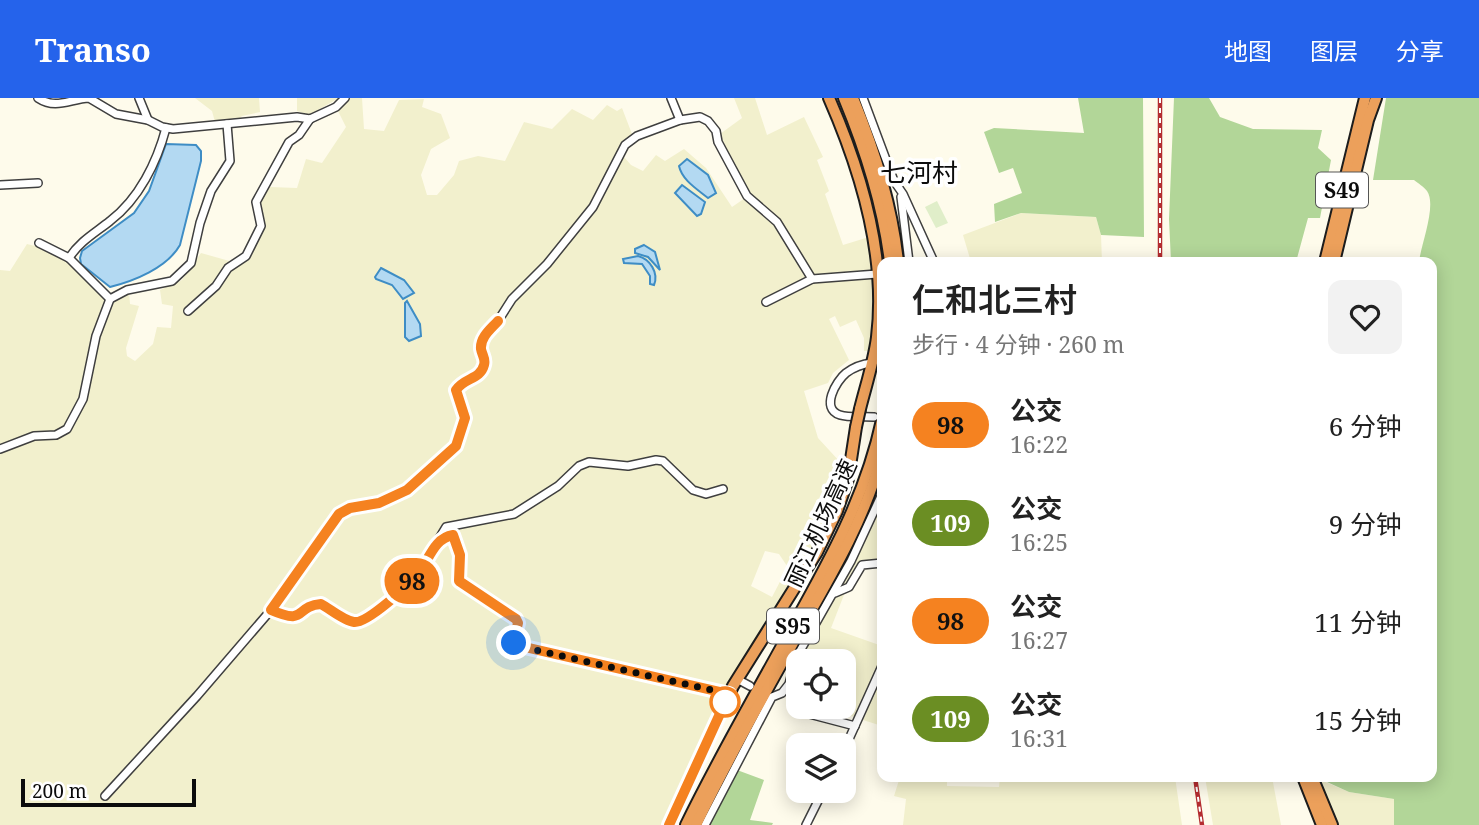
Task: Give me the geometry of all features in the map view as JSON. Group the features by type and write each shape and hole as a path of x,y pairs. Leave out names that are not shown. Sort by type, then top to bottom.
{"highway":[{"path":"829,98 861,184 877,274"},
{"path":"844,98 872,173 889,257"},
{"path":"853,98 883,182 897,257"},
{"name":"S49","path":"1326,257 1365,98"},
{"name":"S49","path":"1335,257 1368,120 1376,98"},
{"path":"669,825 737,679 817,552 837,511 848,479 856,427 877,332"},
{"name":"丽江机场高速","path":"686,825 837,547 867,476 877,423"},
{"name":"丽江机场高速","path":"696,825 731,755 844,551 877,470"},
{"path":"1305,782 1322,825"},
{"path":"1314,782 1332,825"}],"street":[{"path":"38,98 46,103 58,104 89,99 116,114 148,120 166,128 297,117 310,119"},
{"path":"139,98 148,120"},
{"path":"188,311 216,286 228,268 246,256 261,226 256,202 289,142 299,135 310,119 336,107 345,98"},
{"path":"671,98 680,120"},
{"path":"863,98 894,181 932,257"},
{"path":"106,796 271,610 339,514 350,508 379,503 407,490 456,446 465,418 456,390 462,382 477,376 483,368 485,360 481,347 485,335 512,299 547,264 593,206 625,145 637,136 680,120 700,117 708,121 716,131 718,142 747,196 777,222 812,279"},
{"path":"0,449 34,436 56,435 67,429 83,398 98,327 110,299 127,290 172,282 191,263 211,191 230,161 227,124"},
{"path":"69,258 82,242 110,222 131,202 148,173 166,128"},
{"path":"0,185 38,183"},
{"path":"899,189 908,257"},
{"path":"38,243 69,258 110,299"},
{"path":"766,302 812,279 877,274"},
{"path":"872,363 855,367 841,377 833,390 831,402 833,410 839,415 877,418"},
{"path":"271,610 295,617 310,606 321,604 351,621 363,621 417,575 448,526 514,514 558,486 579,466 589,462 628,466 663,461 693,490 706,494 723,489"},
{"path":"801,649 834,593 877,504"},
{"path":"433,548 447,536 453,535 460,555 459,581 516,619 516,645 729,694"},
{"path":"834,593 849,587 862,565 877,564"},
{"path":"852,733 877,677"},
{"path":"737,679 750,685"},
{"path":"705,825 772,697 782,693 786,688"},
{"path":"830,719 855,726"},
{"path":"806,825 817,803"}],"shaded area":[{"path":"195,98 259,98 260,112 242,116 238,120 215,122 212,111"},
{"path":"297,98 339,98 309,115 297,111"},
{"path":"349,98 362,98 364,129 384,131 399,100 424,99 422,107 441,114 450,138 431,149 421,175 427,195 437,195 454,175 459,161 478,156 505,161 524,122 552,129 572,109 593,120 607,105 617,111 622,108 632,134 618,150 631,165 643,171 656,155 665,161 684,149 706,168 732,207 748,196 720,134 742,118 734,98 755,98 767,135 804,117 823,157 817,160 829,191 825,194 843,245 869,237 873,281 873,320 869,351 864,351 864,338 856,320 840,327 835,316 829,319 849,360 833,373 828,383 804,391 818,438 841,463 814,549 800,574 787,566 779,554 765,551 751,586 772,597 785,572 789,571 797,578 726,689 661,825 0,825 0,270 10,271 27,244 43,248 69,262 111,302 129,292 130,304 139,306 126,348 127,356 135,361 153,344 157,327 171,328 173,306 162,304 160,290 182,280 201,253 233,262 247,258 265,222 258,202 270,187 297,188 306,159 322,163 346,127 337,109"},
{"path":"1021,213 1096,217 1101,235 1102,257 970,257 963,235"},
{"path":"877,512 877,561 860,563 849,582 831,628 877,644 877,671 856,715 856,649 805,649"},
{"path":"877,687 877,724 863,720"},
{"path":"898,782 947,782 947,786 999,787 1000,782 1176,782 1182,825 903,825 906,799 894,796"},
{"path":"1206,782 1273,782 1281,825 1213,825"},
{"path":"1317,782 1325,782 1349,792 1394,799 1394,825 1333,825"}],"green space":[{"path":"1078,98 1143,98 1144,237 1101,235 1096,217 1021,213 995,222 994,204 1022,193 1013,168 999,173 984,132 994,128 1084,133"},
{"path":"1174,98 1209,98 1220,117 1253,129 1322,130 1318,148 1331,160 1320,218 1308,218 1297,257 1171,257 1169,219"},
{"path":"1386,98 1479,98 1479,825 1394,825 1394,799 1349,792 1327,782 1437,782 1437,257 1420,257 1428,225 1430,197 1427,191 1414,180 1373,180"},
{"path":"937,201 948,223 936,228 925,207"},
{"path":"737,770 764,780 750,820 773,823 772,825 710,825"}],"water":[{"path":"166,144 196,145 201,151 201,161 180,245 158,267 110,287 81,264 82,251 134,213 149,191"},
{"path":"687,159 708,175 716,193 708,198 687,180 679,166"},
{"path":"682,185 705,202 701,214 697,216 675,193"},
{"path":"644,245 655,252 660,270 648,257 635,253 635,249"},
{"path":"638,256 652,267 654,285 650,284 650,276 642,264 624,263 623,259"},
{"path":"381,268 404,280 414,293 403,299 392,285 376,279"},
{"path":"407,301 420,324 421,336 409,341 405,337"}],"railway":[{"path":"1160,98 1160,257"},
{"path":"1196,782 1202,825"}],"bus line":[{"name":"98","path":"498,321 482,340 485,360 483,368 477,376 462,382 456,390 465,418 456,446 407,490 379,503 350,508 339,514 271,610 295,617 310,606 321,604 351,621 363,621 420,572 433,548 447,536 453,535 460,555 459,581 516,619 516,645 729,694 669,825"}],"district":[{"name":"七河村","path":"919,172"}],"route":[{"path":"514,643 729,694 725,702"}]}
